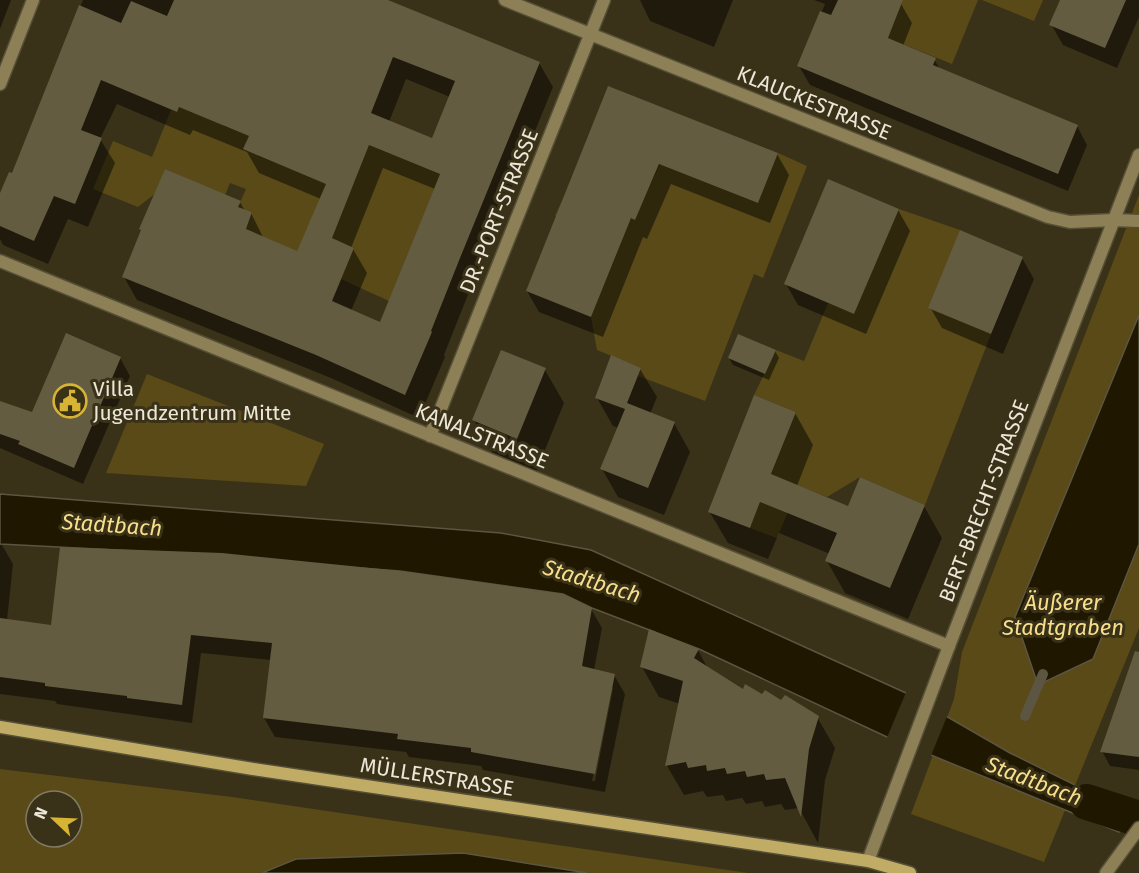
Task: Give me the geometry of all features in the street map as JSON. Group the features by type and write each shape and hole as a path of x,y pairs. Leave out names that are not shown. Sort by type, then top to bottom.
{"street":[{"path":"0,84 33,0"},
{"name":"KLAUCKESTRASSE","path":"505,0 1048,217 1070,222 1139,221"},
{"name":"DR.-PORT-STRASSE","path":"430,436 604,0"},
{"name":"BERT-BRECHT-STRASSE","path":"868,861 1139,155"},
{"name":"KANALSTRASSE","path":"0,261 949,646"},
{"name":"MÜLLERSTRASSE","path":"0,727 252,769 868,861 910,873"},
{"path":"1106,873 1139,828"}],"shaded area":[{"path":"894,0 978,0 952,64 888,38 902,3"},
{"path":"982,0 1043,0 1034,21"},
{"path":"194,73 224,126 264,142 258,156 350,193 369,145 440,174 389,301 341,279 354,248 307,228 294,259 246,229 252,212 238,207 246,189 230,183 212,227 190,180 165,169 156,193 138,207 93,189 113,141 152,157 171,110 177,112"},
{"path":"778,153 807,166 763,278 754,274 705,401 638,376 641,368 597,350 591,317 621,243 555,216 567,190 635,219 660,164 758,203"},
{"path":"1139,195 1139,628 1044,862 911,814 954,699 962,652"},
{"path":"899,209 960,230 991,334 925,505 860,477 827,497 799,486 777,538 750,528 796,412 754,395 776,350 804,361 828,303 854,314"},
{"path":"147,374 324,444 306,486 106,473"},
{"path":"0,769 232,797 748,873 0,873"}],"water":[{"name":"Äußerer Stadtgraben","path":"1139,315 1139,544 1093,659 1038,685 1015,617"},
{"path":"0,494 501,533 591,550 906,693 1010,753 1077,786 1139,806 1139,810 1119,832 887,737 699,649 592,608 563,594 400,571 136,551 0,544"},
{"path":"463,853 587,873 262,873 296,859"}],"pier":[{"path":"907,690 948,714 930,758 886,740"}],"building":[{"path":"174,0 388,0 540,62 405,395 316,355 122,277 141,230 139,229 165,169 241,201 238,207 252,212 246,229 297,251 326,184 243,149 249,136 179,107 177,112 101,80 81,130 102,138 75,204 54,196 34,241 0,226 0,193 9,172 12,173 79,5 121,23 131,1 167,16","holes":["393,57 455,81 432,138 371,113","369,145 440,174 380,322 332,301 354,248 332,238"]},
{"path":"838,0 903,0 888,38 936,58 933,65 1078,125 1058,174 797,66 820,11 831,15"},
{"path":"1060,0 1126,0 1105,48 1049,25"},
{"path":"608,86 778,153 758,203 659,164 635,220 631,218 591,317 526,291"},
{"path":"828,179 899,209 854,314 784,284"},
{"path":"960,230 1023,257 991,334 928,308"},
{"name":"Villa Jugendzentrum Mitte","path":"66,333 121,357 74,468 18,444 20,441 0,434 0,401 32,412"},
{"path":"738,334 776,350 765,374 728,358"},
{"path":"501,350 546,368 517,439 472,420"},
{"path":"611,355 641,368 627,403 675,422 648,488 600,469 625,409 595,398"},
{"path":"754,395 796,412 771,474 848,506 860,477 925,505 890,588 825,561 837,533 760,502 750,528 708,512"},
{"path":"60,547 222,553 400,571 563,594 592,608 582,666 615,674 595,774 471,752 471,748 397,739 398,734 263,718 272,643 191,635 182,705 45,686 45,683 0,677 0,618 51,625"},
{"path":"649,629 699,649 694,658 743,689 745,684 762,694 765,690 781,700 785,695 819,716 809,749 801,817 785,778 766,780 764,774 747,777 745,771 727,774 725,768 707,771 706,765 688,768 686,762 665,766 683,681 640,667"},
{"path":"1135,651 1139,652 1139,757 1100,752"}],"waterway":[{"name":"Äußerer Stadtgraben","path":"1025,716 1043,674"},
{"name":"Stadtbach","path":"1087,802 1139,819"}],"place":[{"name":"Villa Jugendzentrum Mitte","path":"70,401"}]}
